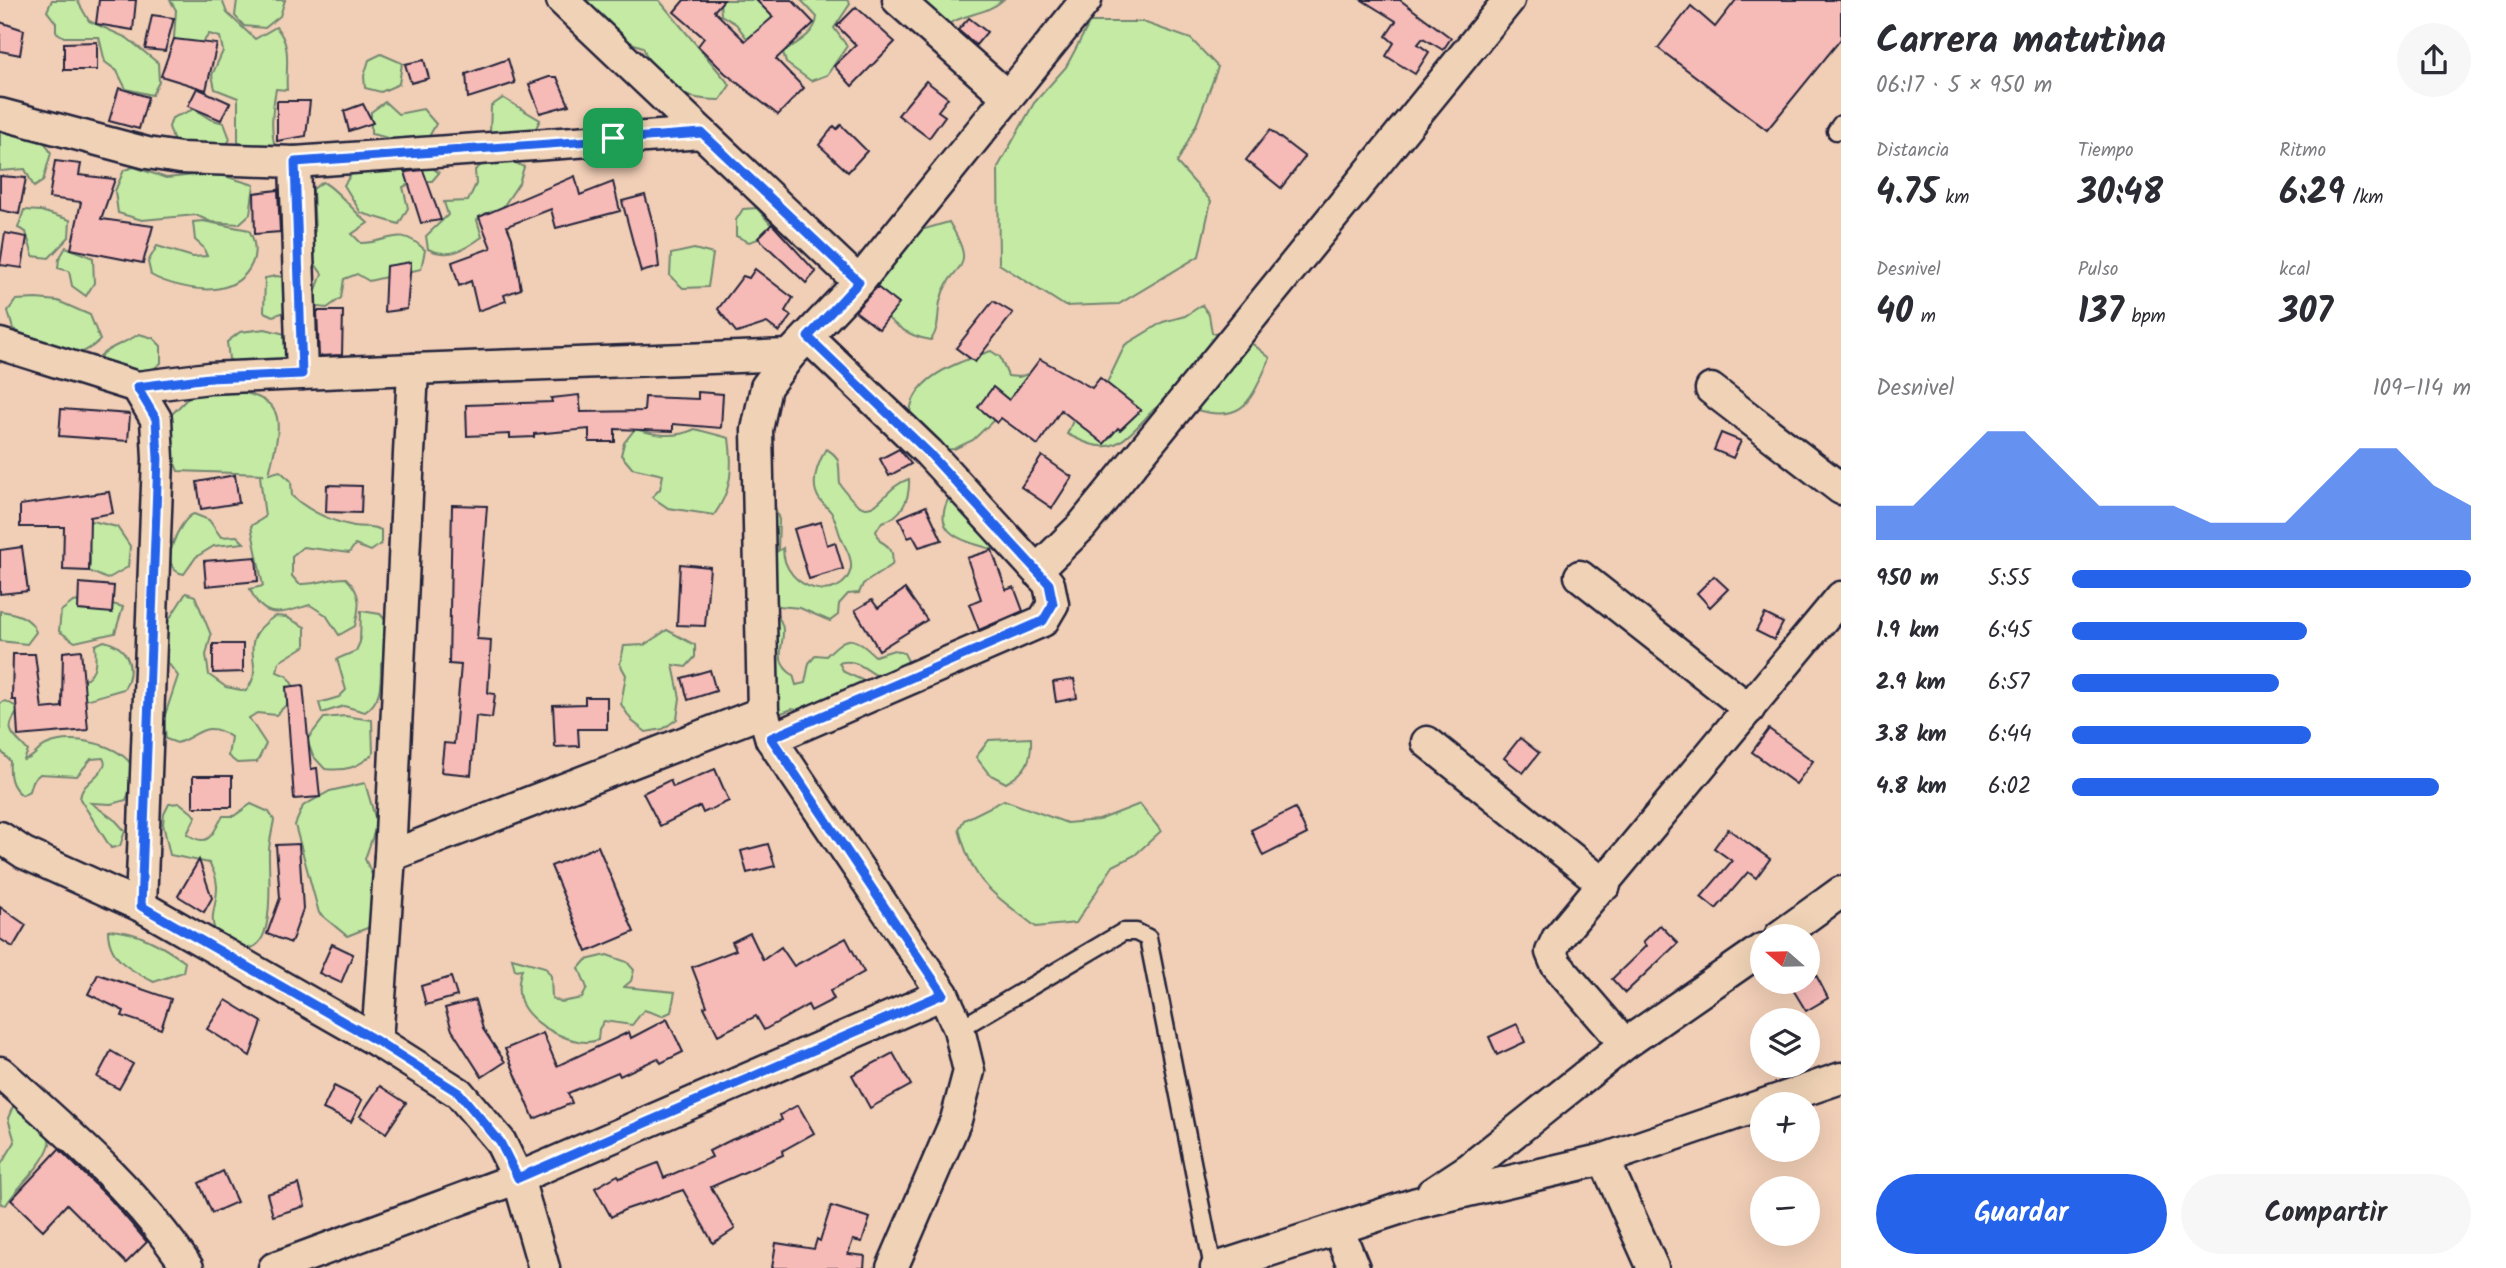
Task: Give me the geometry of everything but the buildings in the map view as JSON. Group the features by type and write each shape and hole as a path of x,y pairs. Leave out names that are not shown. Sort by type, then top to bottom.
{"street":[{"path":"562,0 859,282"},
{"path":"898,0 1008,97"},
{"path":"892,1268 956,1120 969,1071 959,1029 943,994 767,725 757,430 766,387 799,346 859,282 1086,0"},
{"path":"1037,570 1081,527 1509,0"},
{"path":"0,114 147,153 180,158 295,162 702,133"},
{"path":"295,162 302,374"},
{"path":"0,344 137,387 209,378 414,369 799,346 929,453 1049,584 1053,604 1043,621 767,725 390,856"},
{"path":"377,1041 390,856 414,369"},
{"path":"137,387 156,419 158,459 141,906"},
{"path":"1711,389 1841,489"},
{"path":"1580,576 1749,709"},
{"path":"1625,1044 1567,977 1551,952 1557,939 1605,885 1841,597"},
{"path":"1427,742 1605,885"},
{"path":"0,837 24,853 141,906 377,1041 459,1093 500,1142 518,1178 544,1268"},
{"path":"1797,924 1841,892"},
{"path":"1417,1203 1470,1168 1625,1044 1750,957"},
{"path":"274,1268 518,1178 943,994"},
{"path":"0,1072 96,1158 161,1228 188,1268"},
{"path":"1801,1092 1841,1078"},
{"path":"1214,1268 1417,1203 1604,1159 1750,1110"},
{"path":"1604,1159 1653,1268"},
{"path":"1338,1229 1354,1268"}],"lane":[{"path":"959,1029 1124,932 1136,932 1148,938 1214,1268"}],"green space":[{"path":"52,0 77,0 89,21 127,38 158,63 159,82 152,95 126,89 117,71 105,62 99,37 64,37 56,32 56,23 47,11"},
{"path":"170,0 222,0 227,13 255,39 276,27 281,34 287,57 287,90 276,89 273,105 276,152 249,149 238,142 238,98 215,89 212,75 223,51 220,37 209,34 195,54 184,50 174,38 176,10"},
{"path":"237,0 285,0 280,16 265,28 244,26 235,16"},
{"path":"583,0 659,0 730,85 720,100 681,94 662,81 643,47 623,40"},
{"path":"720,0 759,0 771,15 778,43 749,41 736,24 721,15"},
{"path":"801,0 847,0 850,4 834,28 847,46 827,75 811,81 786,63 783,52 804,38 816,23 817,17"},
{"path":"919,0 1003,0 990,9 947,25"},
{"path":"1090,22 1143,22 1191,39 1218,67 1197,123 1177,163 1211,201 1199,256 1119,304 1065,306 999,264 998,167 1034,103 1066,67"},
{"path":"381,54 402,63 399,84 381,92 365,88 364,76 369,60"},
{"path":"503,98 540,120 531,138 502,137 490,133 491,106"},
{"path":"385,102 398,114 423,109 436,124 425,144 405,143 371,134 371,112"},
{"path":"194,109 210,119 224,123 230,139 223,151 175,145 169,127 172,118"},
{"path":"0,129 43,140 51,153 43,181 34,187 25,169 0,171"},
{"path":"508,159 524,167 519,183 499,213 486,213 477,220 482,237 456,252 443,253 428,249 426,236 448,215 444,202 468,201 476,184 475,170 484,163"},
{"path":"429,165 439,173 432,181 415,181 403,187 408,208 399,224 361,213 344,185 354,170"},
{"path":"134,167 166,178 215,173 254,185 250,214 239,224 211,222 196,215 142,220 118,213 115,191 124,170"},
{"path":"323,182 368,223 352,234 361,243 401,236 408,238 425,250 421,269 369,281 357,274 344,279 341,298 327,308 310,306 322,274 311,258 308,241 315,231 313,189"},
{"path":"757,208 773,227 765,237 749,242 736,236 736,220 743,209"},
{"path":"24,210 41,211 70,220 69,237 49,258 33,256 26,232 18,228"},
{"path":"203,221 249,230 255,250 250,268 244,276 226,286 208,289 173,284 151,275 148,262 157,246 193,257 207,256 203,247 195,240 193,222"},
{"path":"949,222 958,239 963,260 945,288 937,326 931,340 912,335 896,325 870,298 873,285 914,232"},
{"path":"66,247 93,258 94,283 86,296 72,286 69,271 58,268 59,259"},
{"path":"694,249 713,254 708,287 683,288 670,276 671,254"},
{"path":"265,278 290,278 288,311 273,316 264,312"},
{"path":"16,300 58,301 90,315 100,340 77,354 66,355 45,348 13,329 8,311"},
{"path":"1202,305 1209,315 1212,333 1254,345 1270,358 1250,399 1242,407 1222,414 1173,404 1161,405 1124,439 1107,446 1090,444 1067,434 1076,414 1106,385 1125,345 1163,322 1185,316"},
{"path":"265,329 293,336 286,361 246,370 229,359 227,342 240,332"},
{"path":"139,334 153,338 161,346 161,363 148,373 109,370 100,356"},
{"path":"991,351 1000,357 1008,376 1019,377 1039,370 1066,406 1059,413 997,417 973,440 954,449 943,450 910,422 911,407 916,394 936,374"},
{"path":"220,388 258,397 275,412 278,423 277,437 269,474 280,471 291,481 292,496 328,518 381,530 381,544 371,551 355,545 349,553 303,547 292,556 292,576 299,584 346,578 355,589 359,606 355,626 339,635 326,615 310,605 282,612 267,611 261,607 250,589 263,586 251,526 265,517 260,476 264,474 178,471 164,438 170,416 191,395"},
{"path":"635,429 665,435 695,429 729,438 730,478 728,488 714,515 668,508 652,497 660,489 663,475 632,468 621,455 624,443"},
{"path":"826,449 837,459 840,484 861,507 876,505 898,484 909,479 908,493 900,511 882,522 876,531 880,541 891,550 892,565 863,584 859,593 848,594 839,604 838,615 830,621 800,608 779,606 764,591 770,528 776,510 779,520 778,551 783,548 786,563 793,575 814,588 826,590 837,587 846,580 851,568 849,555 830,510 820,500 815,488 818,467"},
{"path":"957,485 991,501 1006,516 999,551 970,543 950,532 943,514"},
{"path":"194,514 209,520 221,537 237,536 244,543 214,546 196,557 184,574 175,570 171,563 171,554 177,533"},
{"path":"92,521 117,527 130,546 128,567 107,579 89,571 86,525"},
{"path":"186,593 195,596 211,635 206,655 209,675 226,687 246,691 254,672 255,636 262,626 275,616 286,617 305,627 305,646 279,662 277,672 287,676 298,693 276,715 257,713 249,718 266,744 257,762 237,763 228,756 231,737 215,729 202,731 177,743 166,739 164,718 178,676 165,659 163,629"},
{"path":"94,599 123,607 115,633 75,642 59,631 61,611 73,602"},
{"path":"770,609 779,618 782,626 781,659 793,675 796,685 805,683 809,663 816,655 826,656 840,644 850,640 861,644 875,656 894,650 904,653 909,663 904,672 884,679 852,662 839,663 844,672 862,680 859,690 802,711 792,709 771,717"},
{"path":"0,611 16,614 30,622 36,632 27,644 0,641"},
{"path":"361,611 380,614 387,622 388,655 381,663 378,697 365,712 344,706 322,713 319,703 339,697 346,690 337,659 356,651 360,642"},
{"path":"667,630 695,645 695,657 686,667 673,665 680,698 677,719 663,729 646,732 632,721 621,704 626,675 620,664 624,646 644,645"},
{"path":"104,641 119,648 128,659 128,681 124,689 82,701 76,686 91,674 96,659 95,645"},
{"path":"6,701 20,709 10,728 28,751 24,760 46,745 68,740 104,746 131,764 132,786 126,800 111,804 91,803 125,831 120,846 111,848 80,799 84,788 103,768 103,758 91,759 77,776 40,774 32,781 29,791 22,795 15,788 10,776 10,761 0,750 0,703"},
{"path":"345,716 372,720 373,754 351,768 325,769 313,756 307,740 324,718"},
{"path":"1031,738 1026,765 1006,783 989,774 976,757 989,740"},
{"path":"365,783 377,824 365,859 381,894 370,927 347,936 319,913 295,825 303,806 330,791"},
{"path":"1004,800 1067,823 1099,820 1140,804 1161,831 1135,855 1113,866 1076,923 1036,927 996,896 978,876 959,829 964,820"},
{"path":"180,803 196,816 187,834 201,840 214,833 223,816 234,816 251,804 269,812 274,820 269,848 269,897 265,931 259,942 250,948 227,941 215,930 213,916 217,883 209,863 170,855 163,824 164,814 169,804"},
{"path":"108,930 139,936 158,945 185,962 183,972 154,982 137,973 116,956"},
{"path":"607,955 627,962 634,970 631,981 624,987 675,992 671,1012 662,1016 644,1010 632,1025 604,1021 599,1029 598,1040 589,1042 566,1038 554,1032 525,1010 519,993 522,969 515,970 512,958 545,967 551,976 552,998 561,1002 582,998 587,988 579,968 586,960"},
{"path":"14,1104 44,1117 50,1144 42,1161 6,1205 1,1204 0,1166 15,1142 8,1118"}],"route":[{"path":"702,133 859,282 808,337 929,453 1049,584 1053,604 1043,621 771,738 943,994 518,1178 500,1142 459,1093 377,1041 141,906 158,459 156,419 137,387 209,378 302,374 295,162 613,138 702,133"}]}
